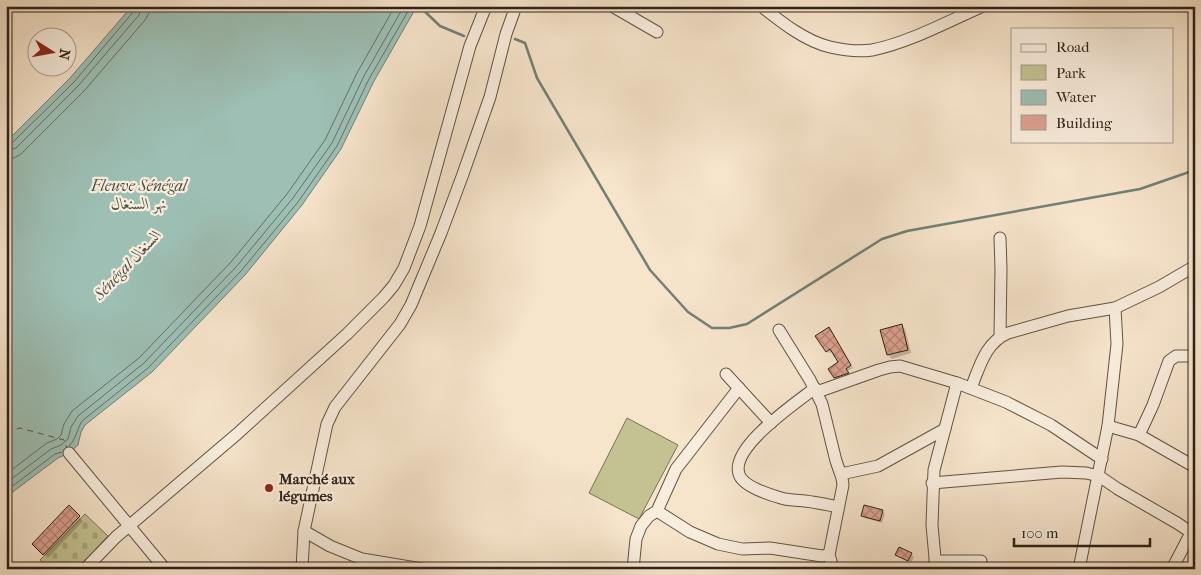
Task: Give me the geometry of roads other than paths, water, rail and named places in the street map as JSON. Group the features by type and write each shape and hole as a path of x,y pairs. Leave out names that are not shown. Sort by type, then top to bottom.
{"street":[{"path":"85,569 116,537 237,434 348,334 394,285 404,268 420,226 470,46 486,6"},
{"path":"302,569 304,531 326,424 335,407 400,324 412,305 441,233 490,97 506,34 516,6"},
{"path":"612,6 657,32"},
{"path":"761,6 810,39 829,47 871,50 895,43 983,6"},
{"path":"1000,238 1000,336"},
{"path":"971,388 985,353 1000,336 1008,332 1068,316 1115,308 1159,287 1195,266"},
{"path":"1079,569 1108,426 1117,344 1115,308"},
{"path":"779,330 816,390 826,415 843,482 829,555 831,561 830,569"},
{"path":"1139,435 1153,405 1169,361 1176,356 1195,356"},
{"path":"838,507 784,499 756,489 742,480 739,475 739,462 755,437 816,390 890,366 900,366 958,383 1028,413 1102,459"},
{"path":"726,374 771,423"},
{"path":"958,383 935,460 932,483 932,525 935,565 981,562"},
{"path":"633,569 636,539 641,526 649,516 657,511 676,469 739,388"},
{"path":"1108,426 1139,435 1195,467"},
{"path":"841,474 878,466 945,429"},
{"path":"69,453 165,569"},
{"path":"932,483 1062,472 1086,473 1099,476 1118,489 1194,531 1172,569"},
{"path":"657,511 690,532 728,547 746,550 770,548 822,556 829,555"},
{"path":"304,531 330,546 362,559 422,569"}],"water":[{"name":"Fleuve Sénégal نهر السنغال","path":"132,6 417,6 374,81 341,149 302,205 245,275 152,372 85,425 78,445 6,497 6,142 70,78 78,78 78,69"}],"waterway":[{"path":"419,6 440,26 464,36"},
{"path":"515,39 525,43 537,78 650,270 688,312 712,328 729,328 747,324 882,239 907,231 1140,189 1195,170"}],"place":[{"name":"Marché aux légumes","path":"269,488"}],"water label":[{"name":"Sénégal السنغال","path":"127,264"}]}
